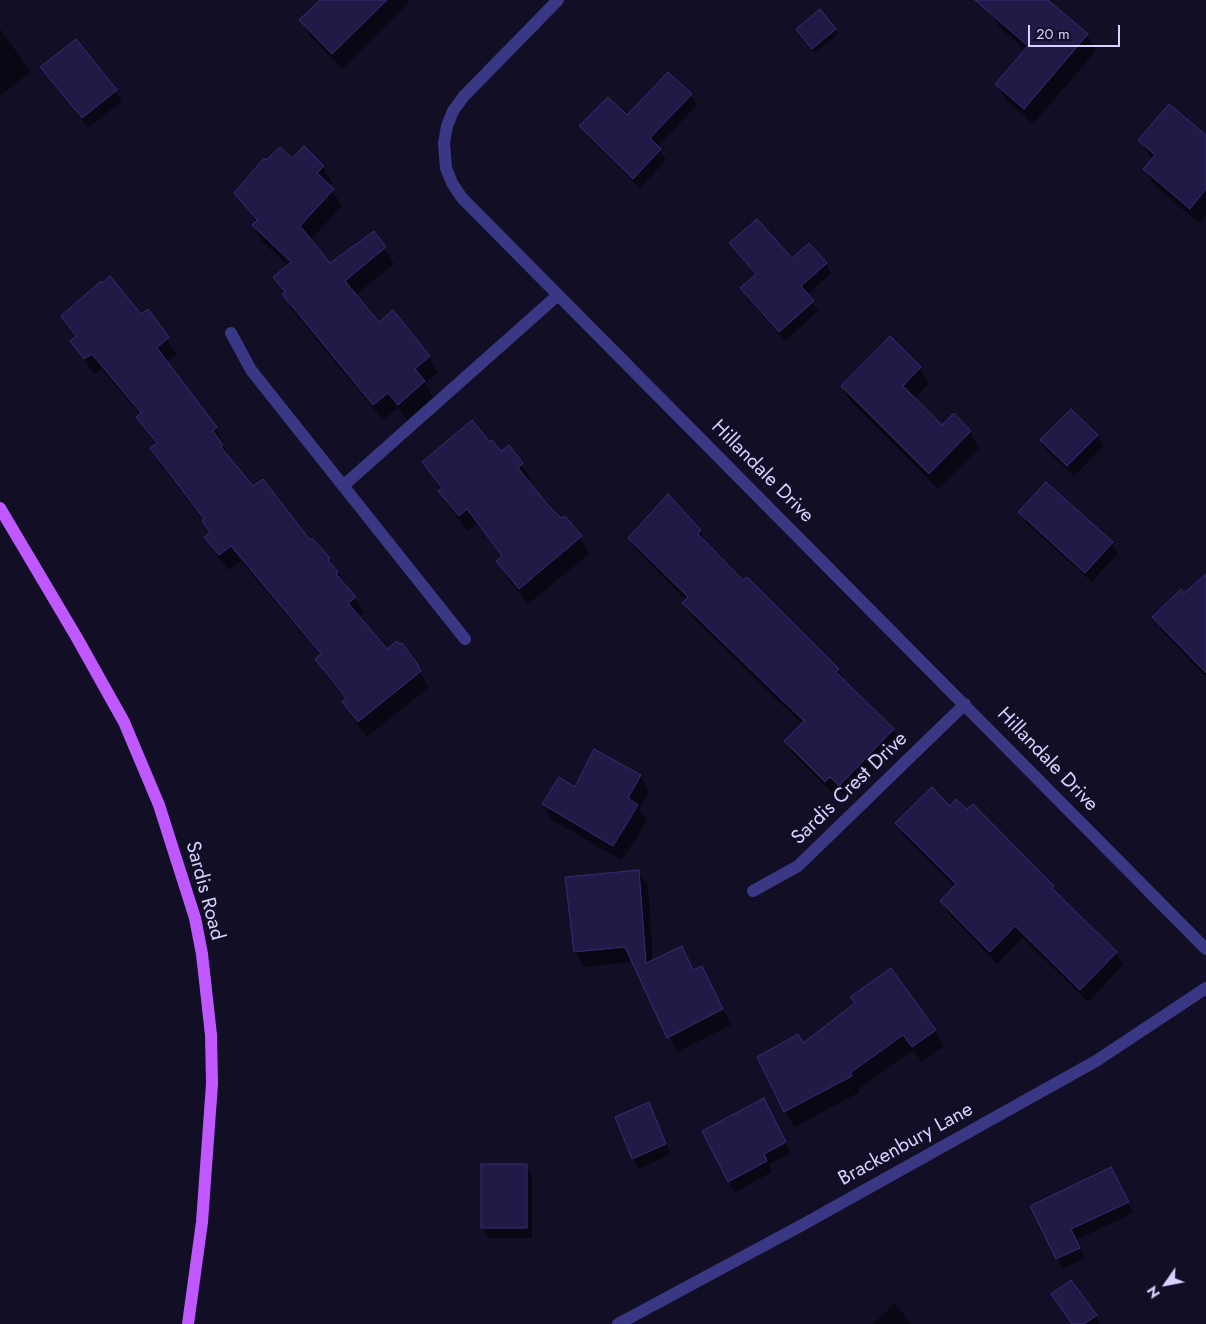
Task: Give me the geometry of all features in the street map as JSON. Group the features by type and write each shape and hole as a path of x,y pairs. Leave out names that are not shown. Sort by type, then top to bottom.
{"main road":[{"name":"Sardis Road","path":"0,508 124,722 159,805 195,918 202,954 211,1035 212,1084 202,1222 188,1324"}],"street":[{"name":"Hillandale Drive","path":"558,0 464,96 453,111 447,126 444,143 446,168 452,183 462,198 1206,949"},
{"path":"343,486 558,295"},
{"path":"232,333 251,370 465,638"},
{"name":"Sardis Crest Drive","path":"753,891 798,866 965,704"},
{"name":"Brackenbury Lane","path":"618,1324 804,1224 1096,1061 1206,988"}],"building":[{"path":"320,0 387,0 332,54 299,20"},
{"path":"975,0 1048,0 1088,34 1024,109 995,84 1028,46"},
{"path":"820,9 836,29 812,49 796,29"},
{"path":"76,39 117,90 82,118 40,67"},
{"path":"668,72 692,94 650,138 661,149 633,179 579,126 608,97 627,115"},
{"path":"1169,104 1206,135 1206,189 1190,209 1143,169 1155,155 1138,140"},
{"path":"304,146 324,166 317,173 334,189 300,226 330,263 374,231 386,247 345,281 379,322 393,310 430,356 415,369 425,381 398,405 388,393 373,405 282,294 285,292 273,277 291,262 252,225 257,220 234,193 264,158 266,160 280,147 292,158"},
{"path":"757,219 792,258 809,243 827,263 801,286 814,301 779,332 740,288 756,274 729,243"},
{"path":"110,276 141,314 148,309 169,337 157,348 217,427 213,431 223,445 221,447 253,486 263,479 310,540 312,538 330,558 328,560 338,572 336,574 356,597 348,603 387,649 397,641 400,644 402,643 419,666 421,671 358,722 342,702 346,698 315,659 321,654 231,546 219,555 204,537 210,532 202,521 204,519 150,448 157,443 136,417 141,413 92,354 84,359 70,341 76,336 61,316 101,281 102,283"},
{"path":"890,336 921,367 903,386 942,425 954,413 971,431 929,474 841,386"},
{"path":"1071,409 1098,435 1067,466 1040,440"},
{"path":"472,420 490,442 492,440 501,451 509,445 523,463 518,468 548,505 561,518 565,516 582,536 519,589 496,561 502,556 467,509 459,516 438,491 442,488 422,462"},
{"path":"1046,482 1113,542 1085,573 1018,512"},
{"path":"668,494 701,530 698,534 743,580 747,577 839,669 836,672 894,729 839,786 830,777 825,782 784,741 804,721 682,603 688,597 628,538"},
{"path":"1206,574 1206,673 1152,617 1181,589 1184,593"},
{"path":"594,749 641,775 628,798 638,805 613,846 542,804 559,777 575,787"},
{"path":"932,787 950,806 956,799 967,809 973,804 1054,886 1052,888 1117,952 1080,990 1015,926 990,952 940,901 956,884 895,823"},
{"path":"639,870 646,963 682,946 693,970 702,966 723,1009 667,1038 625,947 574,952 565,877"},
{"path":"891,968 936,1030 912,1047 903,1035 850,1073 852,1076 784,1112 757,1057 798,1034 803,1043 855,1003 850,997"},
{"path":"764,1098 786,1142 764,1154 767,1161 728,1182 702,1131"},
{"path":"649,1102 666,1144 632,1159 615,1117"},
{"path":"481,1164 527,1164 527,1228 481,1228"},
{"path":"1111,1167 1129,1202 1071,1229 1080,1248 1056,1259 1030,1206"},
{"path":"1071,1280 1097,1315 1084,1324 1072,1324 1051,1294"}]}
